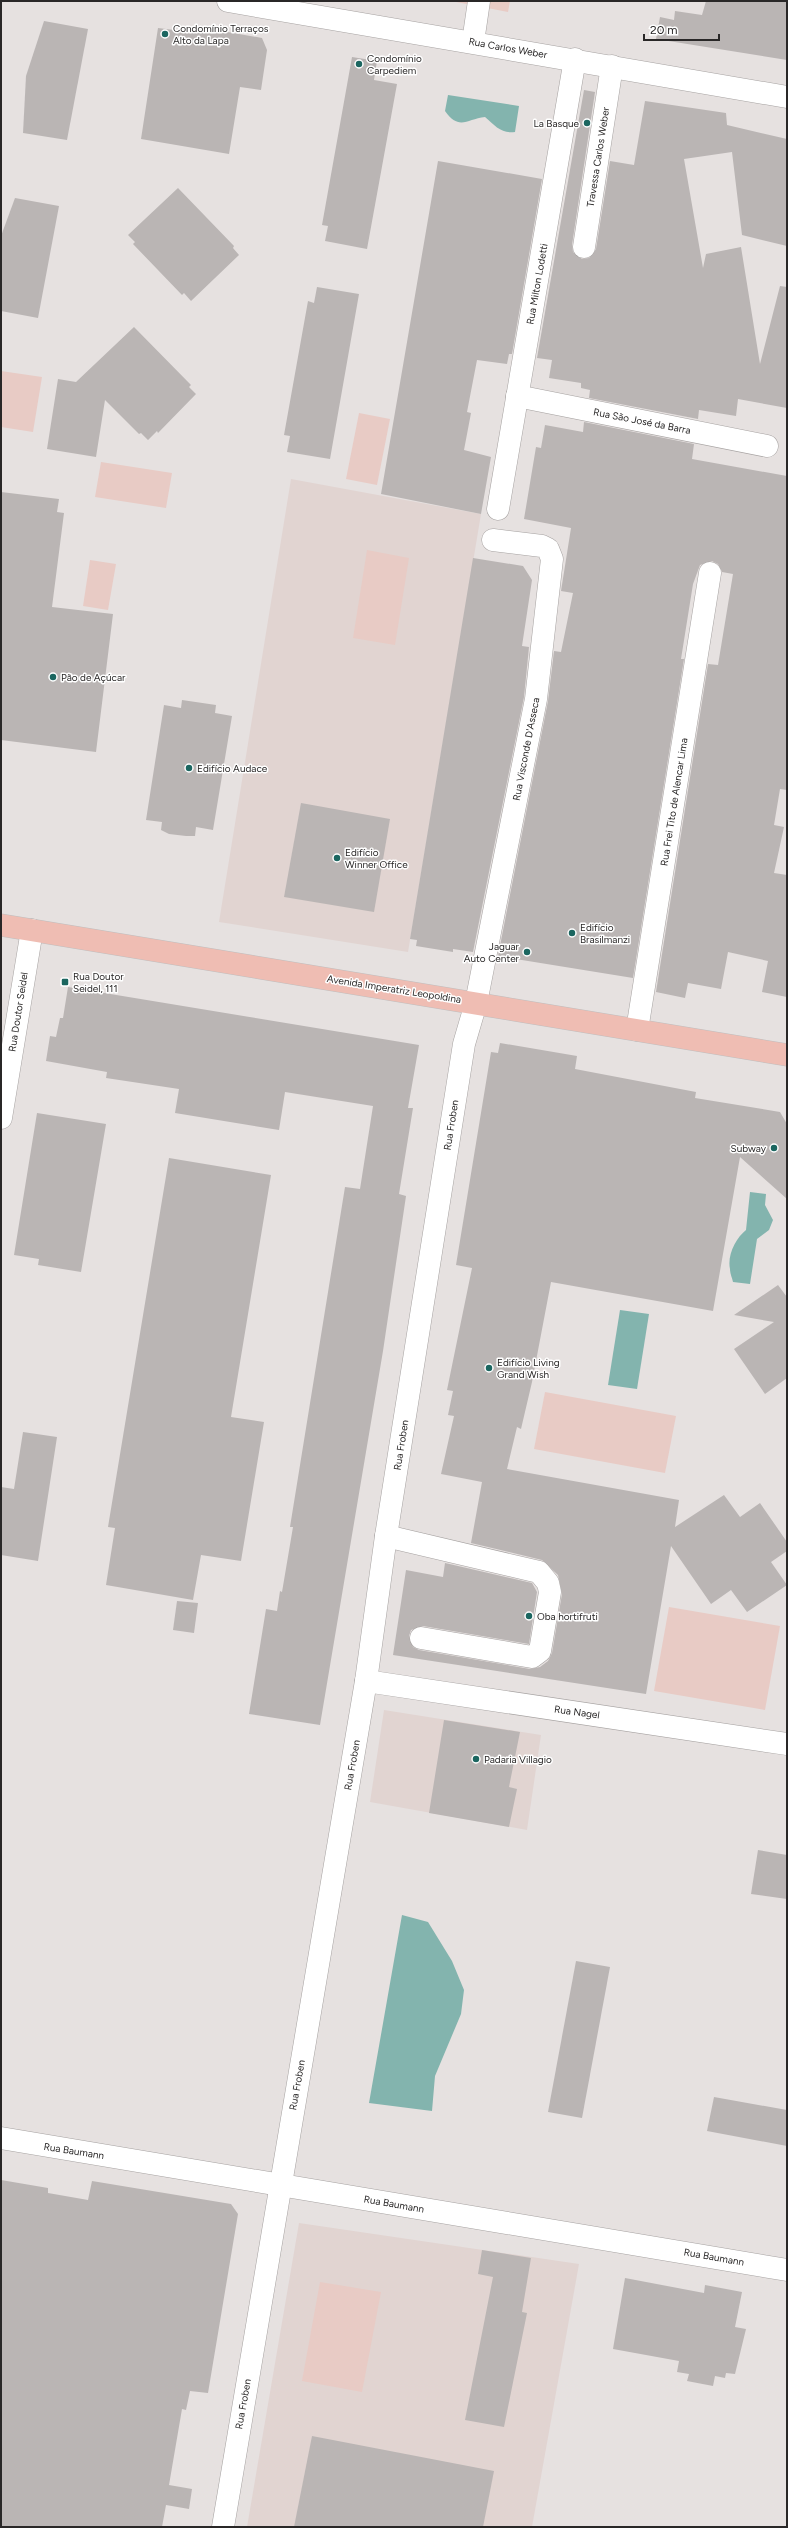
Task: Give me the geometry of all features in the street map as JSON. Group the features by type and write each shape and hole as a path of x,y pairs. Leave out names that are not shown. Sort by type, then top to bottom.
{"main road":[{"name":"Avenida Imperatriz Leopoldina","path":"1,924 787,1055"}],"street":[{"name":"Rua Carlos Weber","path":"228,1 787,96"},
{"path":"473,42 480,1"},
{"name":"Rua Milton Lodetti","path":"498,508 575,59"},
{"name":"Travessa Carlos Weber","path":"584,248 612,66"},
{"name":"Rua São José da Barra","path":"517,396 767,446"},
{"name":"Rua Visconde D'Asseca","path":"476,1003 536,699 552,558 548,549 542,546 493,540"},
{"name":"Rua Frei Tito de Alencar Lima","path":"637,1030 710,573"},
{"name":"Rua Doutor Seidel","path":"1,1118 32,930"},
{"name":"Rua Froben","path":"223,2527 366,1681 386,1536 464,1044 476,1003"},
{"path":"386,1536 539,1572 548,1584 550,1592 540,1651 532,1657 421,1638"},
{"name":"Rua Nagel","path":"366,1681 787,1744"},
{"name":"Rua Baumann","path":"1,2138 787,2270"}],"shaded area":[{"path":"451,1 510,1 508,12"},
{"path":"1,371 42,377 33,432 1,427"},
{"path":"359,413 390,419 377,485 346,479"},
{"path":"101,462 172,473 166,508 95,497"},
{"path":"291,479 481,514 408,952 219,922"},
{"path":"367,550 409,558 395,645 353,638"},
{"path":"90,560 116,564 108,610 83,606"},
{"path":"545,1392 676,1416 665,1473 534,1449"},
{"path":"669,1607 780,1626 765,1710 654,1691"},
{"path":"384,1710 541,1735 527,1830 370,1802"},
{"path":"299,2223 579,2264 532,2527 247,2527"},
{"path":"320,2282 381,2292 362,2392 302,2381"}],"water":[{"path":"448,95 519,106 515,132 502,131 485,117 464,122 455,121 445,111"},
{"path":"750,1192 766,1194 765,1205 773,1220 769,1230 757,1239 750,1284 733,1282 729,1264 733,1247 742,1233 746,1230"},
{"path":"620,1310 649,1314 637,1389 608,1385"},
{"path":"402,1915 428,1922 452,1961 464,1990 461,2014 435,2076 432,2111 369,2103"}],"building":[{"path":"706,1 787,1 787,60 656,39 660,17 674,20 675,11 702,15"},
{"path":"44,21 88,29 67,140 23,133 26,76"},
{"path":"199,27 262,38 267,50 261,90 240,87 229,154 141,139 158,28 198,33"},
{"path":"352,57 377,61 374,80 397,84 367,249 325,241 328,226 322,225"},
{"path":"584,90 595,92 572,245 573,252 582,259 589,258 596,249 610,161 634,165 645,101 726,113 727,125 787,139 787,246 742,235 732,152 684,159 703,268 706,254 741,247 760,364 780,286 787,287 787,408 738,399 736,416 699,410 698,419 589,398 590,390 581,388 581,383 549,378 552,360 537,358"},
{"path":"438,161 542,179 512,354 509,354 507,364 477,360 467,412 471,413 464,450 491,457 481,514 381,494"},
{"path":"178,188 234,246 233,248 239,255 191,301 184,293 182,295 133,244 135,242 128,235"},
{"path":"15,198 59,206 38,318 1,311 1,236"},
{"path":"317,287 359,294 330,459 287,452 290,436 284,435 308,301 314,303"},
{"path":"134,327 191,385 189,387 196,394 158,433 157,431 148,440 141,433 139,434 105,400 96,457 47,449 58,379 76,382"},
{"path":"584,422 694,444 692,459 787,476 787,790 780,789 774,825 784,827 774,873 787,875 787,997 762,992 768,961 728,952 721,989 688,983 685,998 656,992 708,664 718,665 733,574 722,572 718,564 712,561 700,565 693,584 681,659 684,659 633,978 498,956 548,701 554,651 561,652 573,593 561,591 571,528 524,519 536,447 541,448 545,425 583,432"},
{"name":"Pão de Açúcar","path":"1,492 59,499 57,512 64,513 52,607 113,614 96,752 1,740"},
{"path":"473,558 523,566 532,580 522,646 529,647 524,697 473,952 453,949 453,952 416,946 417,940 410,939"},
{"name":"Edifício Audace","path":"182,700 216,705 215,713 232,716 213,830 196,827 195,836 169,834 161,830 162,822 146,820 164,705 181,708"},
{"name":"Edifício Winner Office","path":"301,803 390,819 374,912 284,897"},
{"path":"68,987 419,1045 408,1108 413,1108 399,1194 406,1196 383,1351 320,1725 249,1714 266,1609 277,1611 280,1591 282,1592 293,1527 290,1527 345,1187 360,1189 373,1106 285,1092 279,1130 175,1113 179,1089 106,1078 107,1072 46,1061 50,1036 56,1037 60,1018 63,1018"},
{"path":"500,1043 577,1056 575,1069 696,1092 695,1098 780,1112 787,1124 787,1199 740,1157 713,1311 551,1282 532,1382 521,1429 517,1427 507,1469 679,1500 675,1527 724,1495 740,1517 760,1503 787,1542 787,1551 771,1562 787,1585 747,1612 731,1590 711,1604 671,1546 646,1694 393,1655 406,1570 443,1577 445,1563 532,1583 537,1592 529,1644 423,1626 411,1630 409,1636 413,1647 419,1650 530,1669 540,1667 548,1661 552,1653 562,1594 558,1575 542,1560 471,1543 482,1482 441,1474 454,1416 448,1415 453,1391 447,1390 472,1268 456,1265 491,1052 498,1053"},
{"path":"37,1113 106,1124 81,1272 38,1265 39,1259 14,1255"},
{"path":"169,1158 271,1175 231,1417 264,1422 241,1561 201,1555 193,1600 106,1585 115,1528 108,1527"},
{"path":"778,1285 787,1297 787,1378 765,1394 734,1349 774,1322 734,1315"},
{"path":"23,1432 57,1437 38,1561 1,1555 1,1487 14,1489"},
{"path":"177,1601 198,1603 194,1633 173,1630"},
{"name":"Padaria Villagio","path":"444,1720 520,1732 509,1787 517,1789 509,1827 429,1813"},
{"path":"758,1850 787,1855 787,1899 751,1894"},
{"path":"576,1961 610,1967 582,2118 548,2112"},
{"path":"714,2097 787,2110 787,2146 707,2131"},
{"path":"1,2180 48,2188 48,2193 88,2200 92,2181 231,2204 238,2214 208,2393 190,2391 186,2410 182,2409 169,2485 192,2489 189,2509 166,2505 162,2527 1,2527"},
{"path":"482,2250 531,2258 522,2312 527,2313 504,2427 465,2420 493,2277 478,2274"},
{"path":"625,2278 704,2293 705,2285 742,2292 735,2327 746,2329 735,2374 726,2373 725,2378 715,2376 713,2386 687,2381 689,2374 677,2372 679,2361 613,2349"},
{"path":"312,2436 494,2471 483,2527 294,2527"}],"place":[{"name":"Condomínio Terraços Alto da Lapa","path":"165,34"},
{"name":"Condomínio Carpediem","path":"359,64"},
{"name":"La Basque","path":"587,123"},
{"name":"Pão de Açúcar","path":"53,677"},
{"name":"Edifício Audace","path":"189,768"},
{"name":"Edifício Winner Office","path":"337,858"},
{"name":"Edifício Brasilmanzi","path":"572,933"},
{"name":"Jaguar Auto Center","path":"527,952"},
{"name":"Rua Doutor Seidel, 111","path":"65,982"},
{"name":"Subway","path":"774,1148"},
{"name":"Edifício Living Grand Wish","path":"489,1368"},
{"name":"Oba hortifruti","path":"529,1616"},
{"name":"Padaria Villagio","path":"476,1759"}]}
